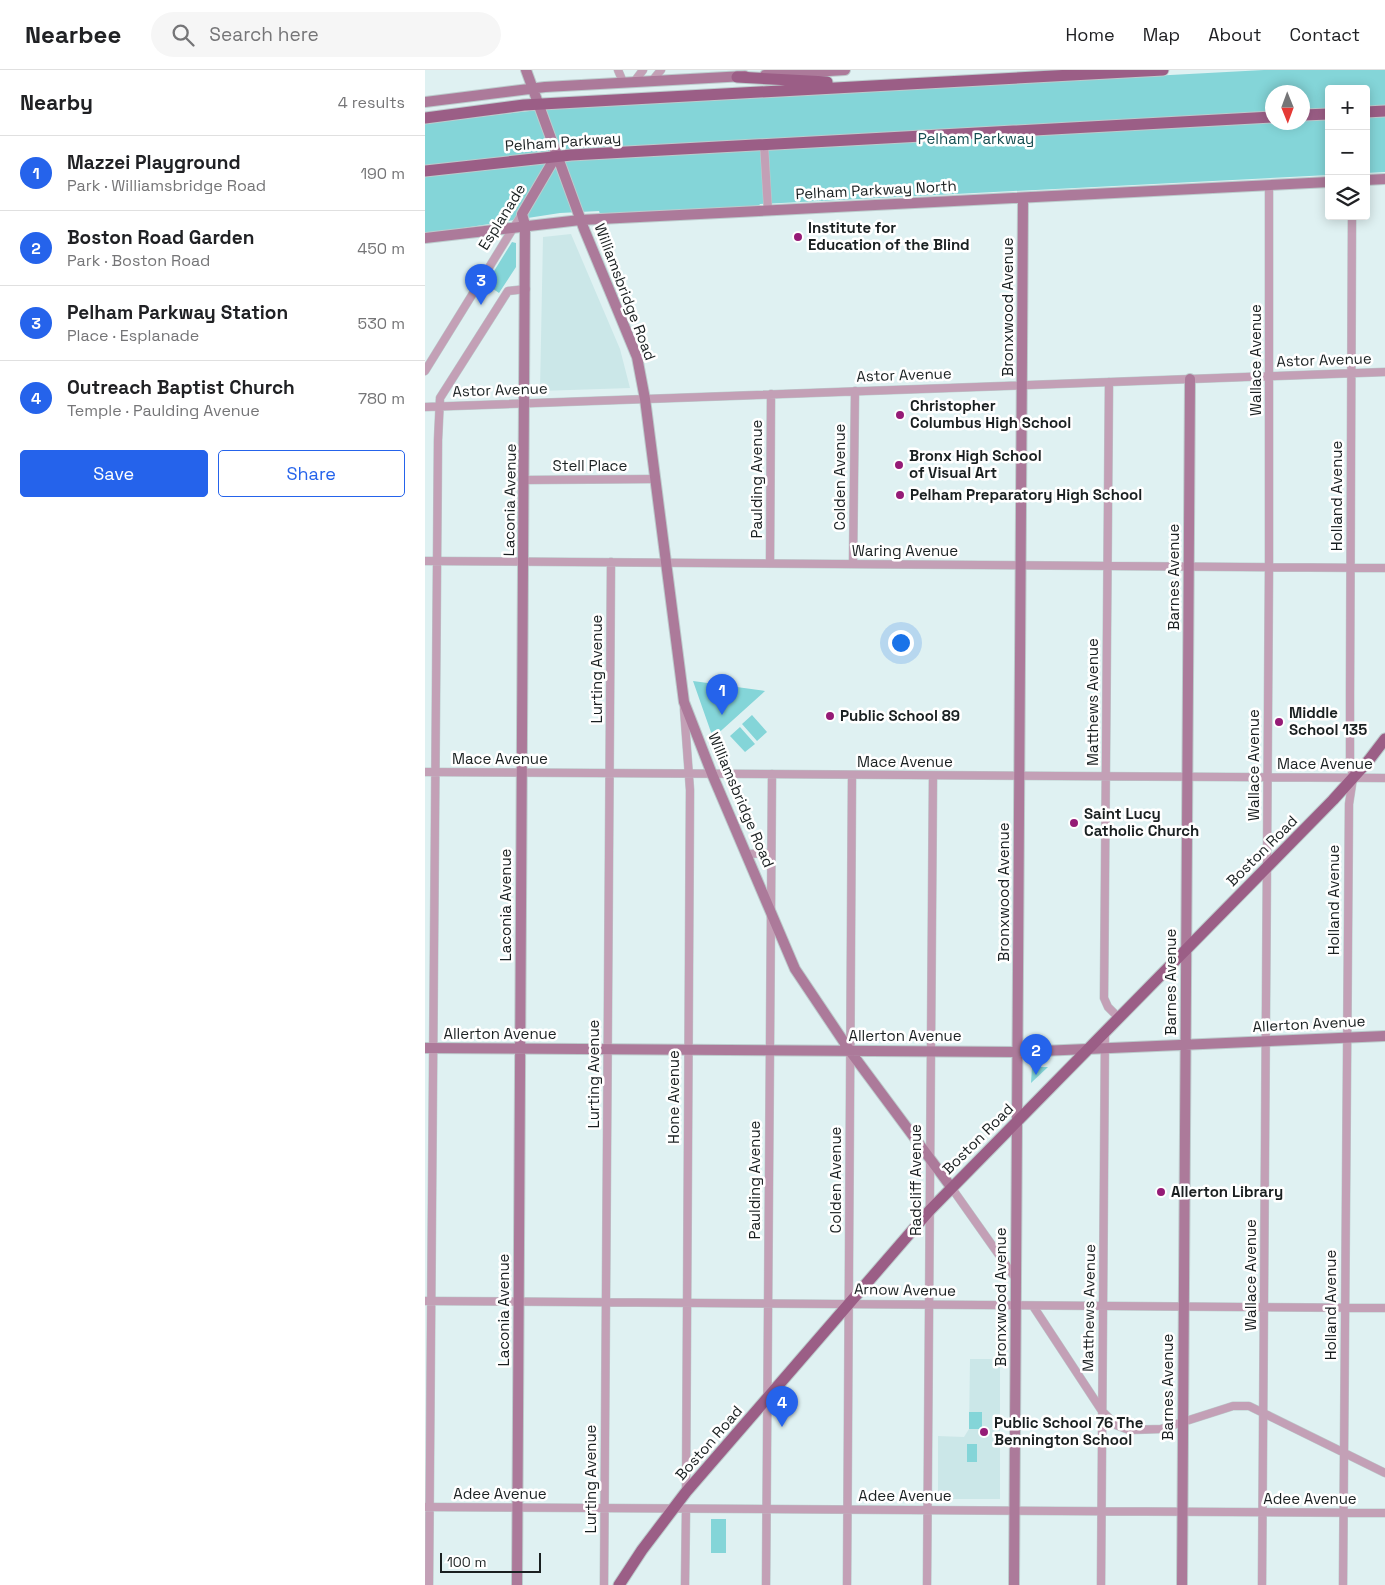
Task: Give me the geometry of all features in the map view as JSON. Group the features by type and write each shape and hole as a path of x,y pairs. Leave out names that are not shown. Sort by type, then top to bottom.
{"main road":[{"path":"425,118 538,104 1163,70"},
{"path":"737,77 866,86"},
{"path":"1370,112 1385,112"},
{"path":"1310,115 1325,114"},
{"name":"Pelham Parkway","path":"425,171 556,156 1265,117"},
{"name":"Boston Road","path":"619,1585 686,1492 930,1210 1268,866 1353,778 1385,739"}],"street":[{"name":"Williamsbridge Road","path":"526,70 556,156 637,357 645,398 684,702 712,774 795,969 850,1051 930,1156 1017,1279"},
{"path":"619,70 628,82"},
{"path":"628,82 643,70"},
{"path":"652,81 661,70"},
{"path":"425,102 533,88 652,81 706,74 737,77 792,71 845,70"},
{"path":"764,144 768,210"},
{"name":"Esplanade","path":"522,214 556,156"},
{"path":"1370,180 1385,179"},
{"name":"Pelham Parkway North","path":"425,238 581,220 1325,182"},
{"name":"Wallace Avenue","path":"1262,1585 1268,866 1269,185"},
{"name":"Bronxwood Avenue","path":"1014,1585 1023,198"},
{"name":"Laconia Avenue","path":"517,1585 521,773 526,403 526,289 520,226 522,214"},
{"name":"Holland Avenue","path":"1343,1585 1349,804 1353,778 1350,760 1352,220"},
{"name":"Esplanade","path":"425,371 520,226"},
{"path":"429,1585 427,1507 429,1048 436,772 440,398 508,292 526,289"},
{"name":"Astor Avenue","path":"425,407 1385,372"},
{"name":"Barnes Avenue","path":"1182,1585 1190,379"},
{"name":"Matthews Avenue","path":"1109,382 1105,998 1106,1005 1118,1017"},
{"name":"Colden Avenue","path":"853,564 855,391"},
{"name":"Paulding Avenue","path":"770,563 771,394"},
{"name":"Stell Place","path":"525,480 655,479"},
{"name":"Waring Avenue","path":"425,561 1385,568"},
{"name":"Lurting Avenue","path":"604,1585 611,562"},
{"name":"Hone Avenue","path":"684,702 690,790 686,1492"},
{"name":"Mace Avenue","path":"425,772 1385,778"},
{"name":"Paulding Avenue","path":"766,1585 772,774"},
{"name":"Colden Avenue","path":"847,1585 852,775"},
{"name":"Radcliff Avenue","path":"927,1585 933,776"},
{"path":"747,854 771,853"},
{"name":"Matthews Avenue","path":"1101,1585 1105,1031"},
{"name":"Allerton Avenue","path":"429,1048 1018,1052 1385,1036"},
{"name":"Arnow Avenue","path":"429,1301 1385,1308"},
{"path":"1033,1306 1101,1412 1116,1426 1129,1430 1161,1428 1183,1423 1209,1412 1233,1406 1249,1406 1385,1473"},
{"name":"Adee Avenue","path":"427,1507 1385,1514"},
{"path":"685,1585 686,1509"}],"shaded area":[{"path":"571,234 620,349 630,388 540,391 543,237"},
{"name":"Public School 76 The Bennington School","path":"970,1359 1000,1359 1000,1499 938,1499 938,1436 964,1437 969,1429"}],"green space":[{"name":"Pelham Parkway","path":"1264,70 1385,70 1385,172 1370,173 1370,85 1325,85 1325,175 760,204 758,207 600,214 599,211 560,213 425,234 425,123 555,108"},
{"path":"512,242 516,243 516,267 499,293 486,284"},
{"path":"693,681 765,691 713,738"},
{"path":"752,715 767,732 757,741 742,724"},
{"path":"740,727 755,744 745,752 730,736"},
{"path":"1032,1067 1048,1067 1031,1083"},
{"path":"969,1412 982,1412 982,1429 969,1429"},
{"path":"967,1444 977,1444 977,1462 967,1462"},
{"path":"711,1519 726,1519 726,1553 711,1553"}],"place":[{"name":"Institute for Education of the Blind","path":"798,237"},
{"name":"Pelham Parkway Station","path":"481,305"},
{"name":"Christopher Columbus High School","path":"900,415"},
{"name":"Bronx High School of Visual Art","path":"899,465"},
{"name":"Pelham Preparatory High School","path":"900,495"},
{"name":"Mazzei Playground","path":"722,715"},
{"name":"Public School 89","path":"830,716"},
{"name":"Middle School 135","path":"1279,722"},
{"name":"Saint Lucy Catholic Church","path":"1074,823"},
{"name":"Boston Road Garden","path":"1036,1075"},
{"name":"Allerton Library","path":"1161,1192"},
{"name":"Outreach Baptist Church","path":"782,1427"},
{"name":"Public School 76 The Bennington School","path":"984,1432"}]}
